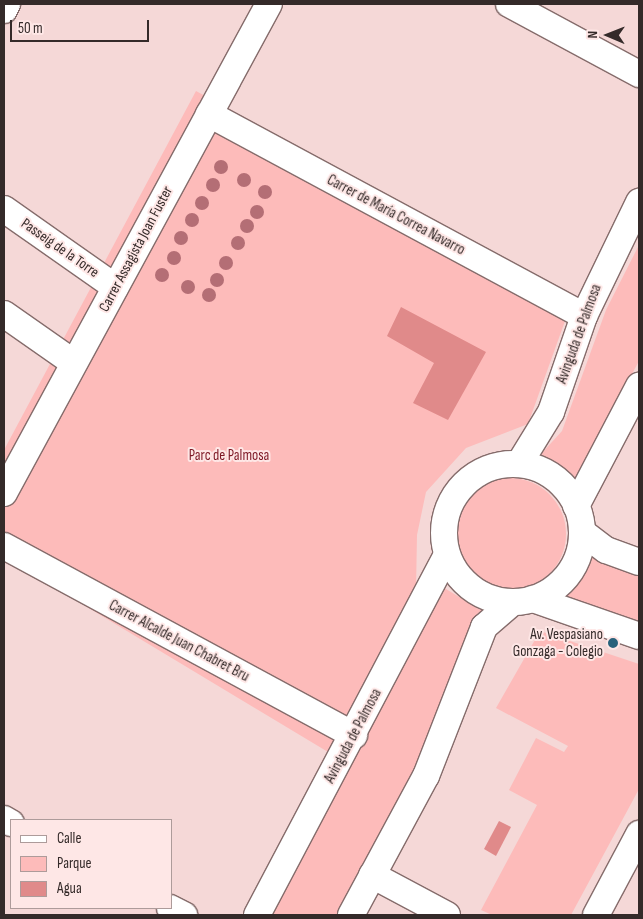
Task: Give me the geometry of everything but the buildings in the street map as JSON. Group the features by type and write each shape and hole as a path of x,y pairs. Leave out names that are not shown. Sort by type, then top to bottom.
{"street":[{"path":"4,10 7,4"},
{"name":"Carrer Assagista Joan Fuster","path":"4,493 269,4"},
{"path":"509,4 639,74"},
{"name":"Carrer de María Correa Navarro","path":"209,114 584,316"},
{"name":"Avinguda de Palmosa","path":"519,464 551,412 584,316 639,202"},
{"name":"Passeig de la Torre","path":"4,209 115,287"},
{"path":"4,314 74,364"},
{"path":"576,506 639,386"},
{"path":"351,915 426,776 484,627 523,601 553,589 569,574 579,554 582,532 576,506 554,477 519,464 490,469 459,490 445,525 447,555 472,589 523,601 639,636"},
{"path":"582,532 606,550 639,562"},
{"name":"Carrer Alcalde Juan Chabret Bru","path":"4,546 354,735"},
{"name":"Avinguda de Palmosa","path":"257,915 354,735 447,555"},
{"path":"596,915 639,834"},
{"path":"372,875 446,915"},
{"path":"172,909 184,915"}],"green space":[{"name":"Parc de Palmosa","path":"196,91 574,296 528,424 466,448 426,492 417,535 416,590 333,755 4,557 4,450"},
{"path":"639,245 639,361 575,479 541,454 562,431 606,310"},
{"path":"510,478 531,482 549,495 562,513 566,534 562,555 549,573 531,586 510,590 489,586 471,573 458,555 454,534 458,513 471,495 489,482"},
{"path":"592,551 639,570 639,628 564,602"},
{"path":"441,586 484,612 465,638 411,787 342,915 268,915"},
{"path":"540,631 639,664 639,789 571,915 492,915 481,910 537,805 509,790 536,738 564,752 568,746 496,708"}],"water":[{"path":"401,307 486,352 448,420 413,403 434,363 387,336"},
{"path":"499,821 511,827 496,856 484,849"}],"place":[{"name":"Av. Vespasiano Gonzaga - Colegio","path":"613,643"}]}
